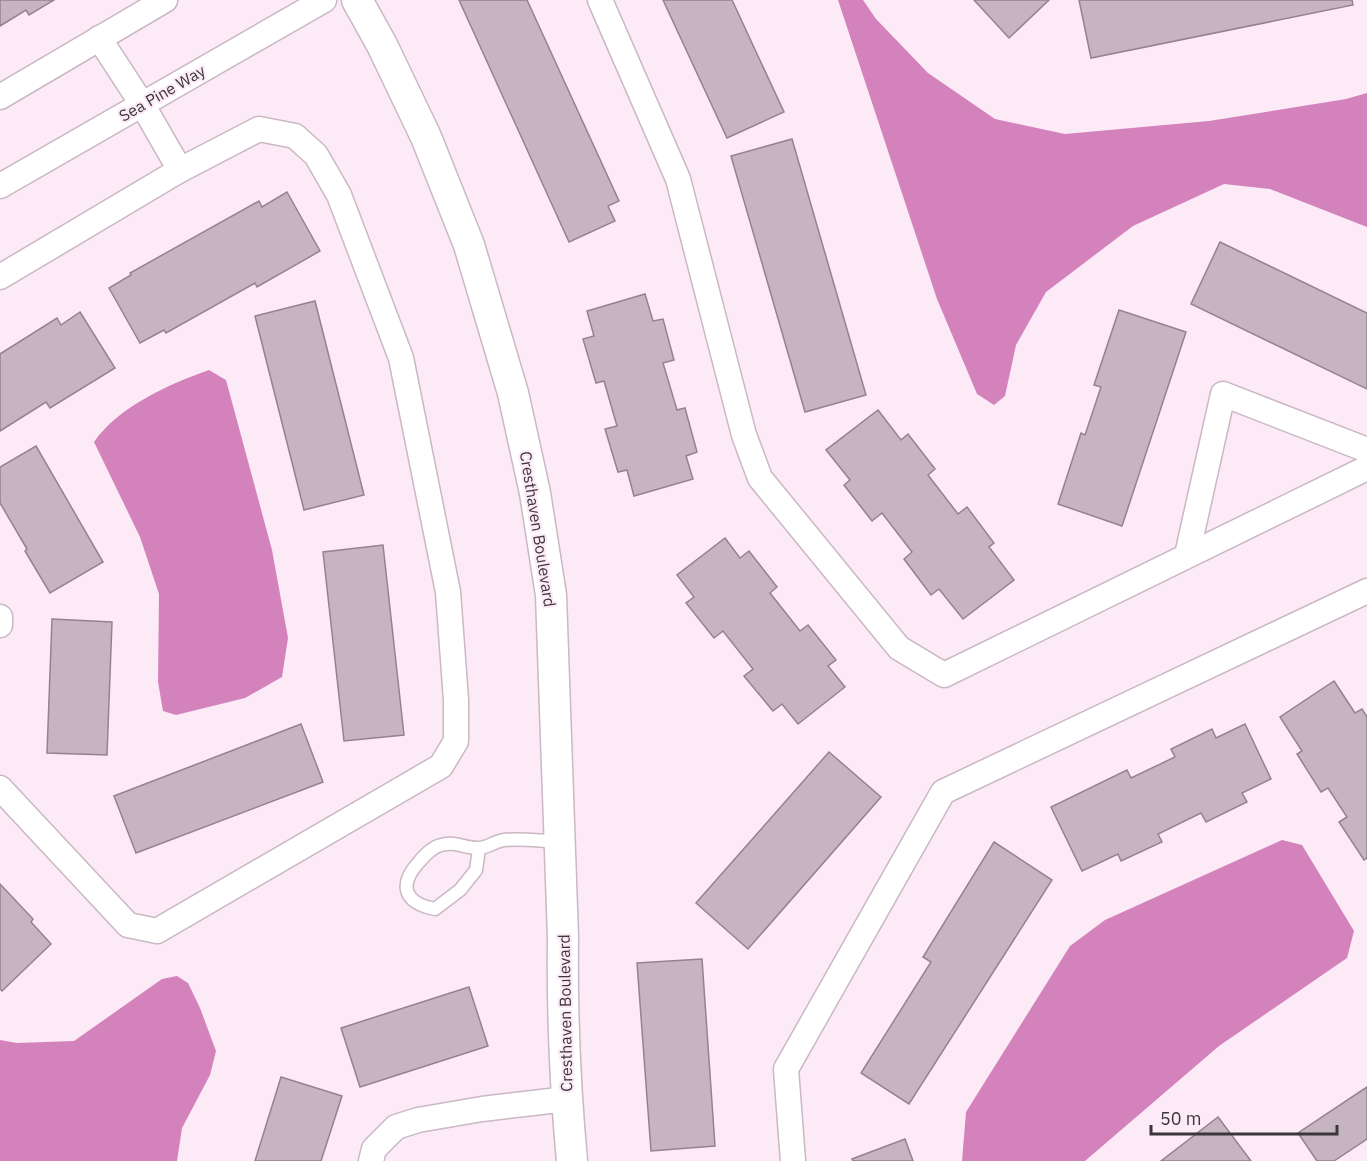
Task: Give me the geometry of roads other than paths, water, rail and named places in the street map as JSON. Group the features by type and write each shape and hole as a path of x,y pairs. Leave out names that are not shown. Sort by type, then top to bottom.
{"street":[{"path":"0,97 165,0"},
{"name":"Sea Pine Way","path":"0,186 324,0"},
{"name":"Cresthaven Boulevard","path":"357,0 382,45 426,137 465,234 485,294 513,393 535,493 552,595 567,1099 572,1161"},
{"path":"600,0 678,179 744,435 760,478 899,648 944,675 1367,468"},
{"path":"99,38 142,104 180,170"},
{"path":"0,277 180,170 259,129 295,136 316,155 339,195 401,358 448,592 456,700 456,741 441,766 157,931 128,925 0,788"},
{"path":"1187,555 1223,394 1367,450"},
{"path":"793,1161 786,1069 944,792 1367,591"},
{"path":"0,617 0,625"},
{"path":"371,1161 374,1149 396,1127 418,1120 482,1109 567,1099"}],"lane":[{"path":"479,849 476,870 460,890 435,909 420,906 408,895 406,883 409,872 426,854 439,845 455,843 479,849 502,840 560,842"}]}
